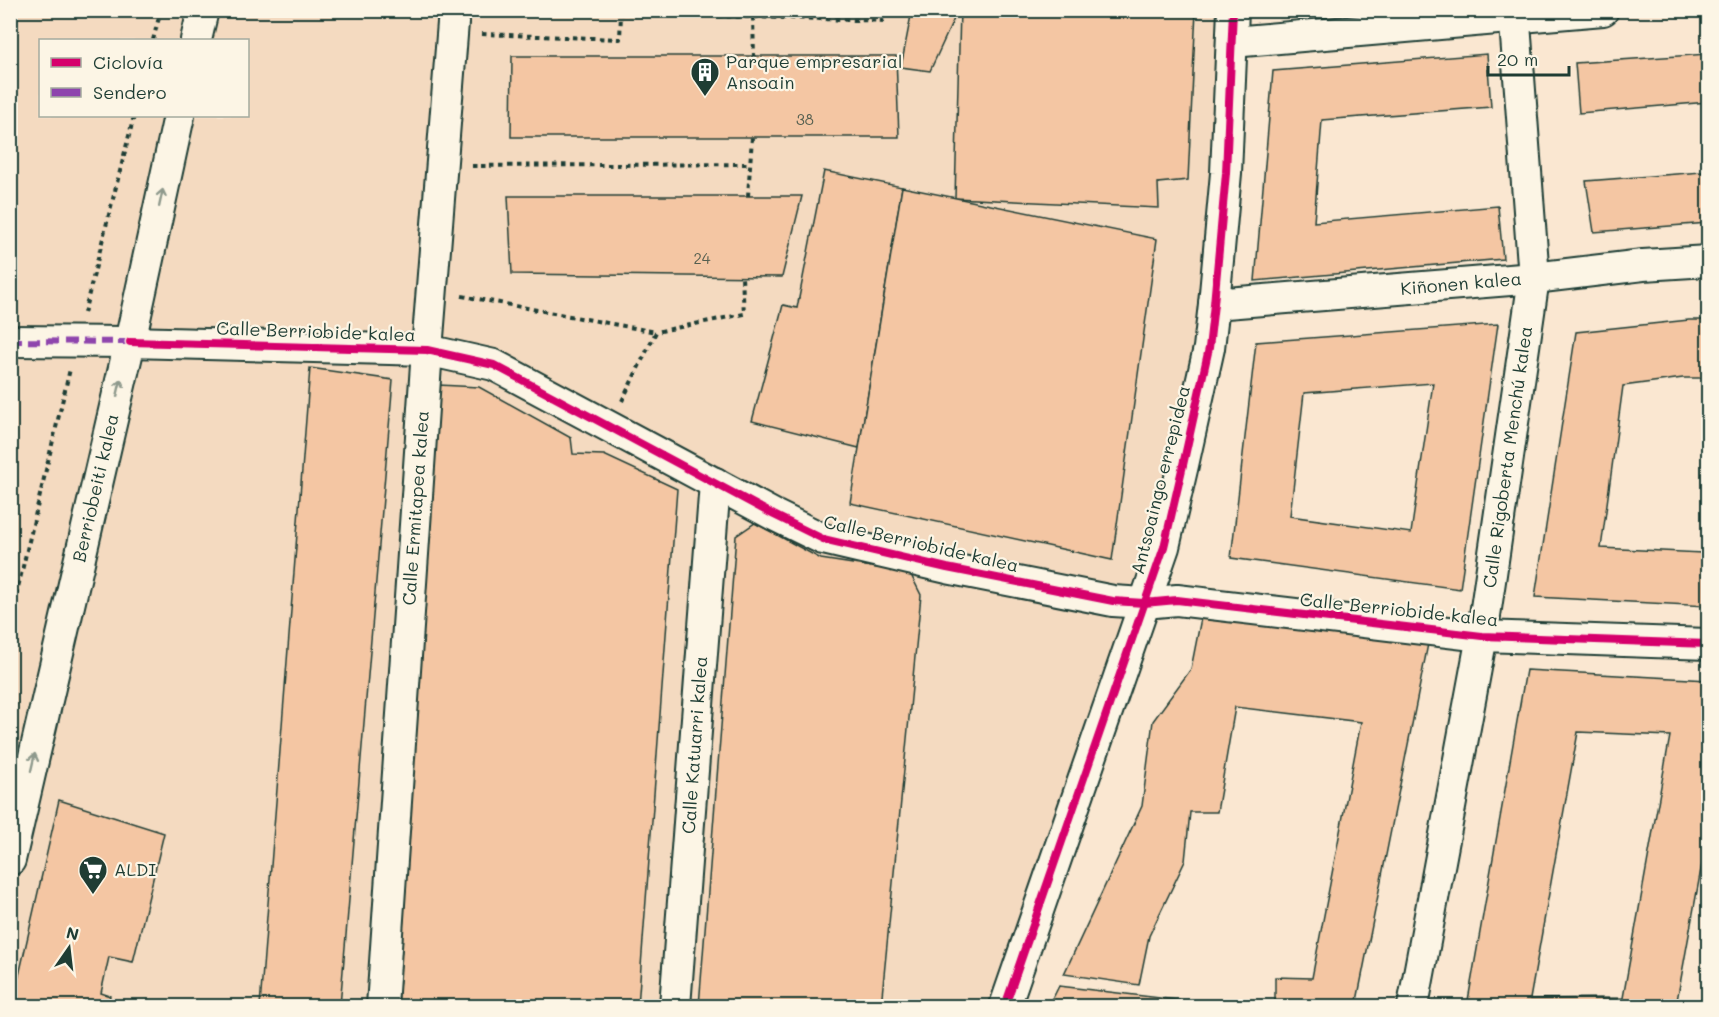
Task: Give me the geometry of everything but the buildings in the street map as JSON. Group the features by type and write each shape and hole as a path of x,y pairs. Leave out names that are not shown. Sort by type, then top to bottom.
{"street":[{"path":"196,39 203,10"},
{"name":"Calle Ermitapea kalea","path":"382,1006 427,350 454,10"},
{"name":"Antsoaingo errepidea","path":"1005,1006 1164,547 1209,348 1226,173 1233,10"},
{"path":"1232,42 1514,14 1603,10"},
{"name":"Calle Rigoberta Menchú kalea","path":"1413,1006 1482,636 1534,278 1514,14"},
{"name":"Berriobeiti kalea","path":"10,860 180,117"},
{"name":"Kiñonen kalea","path":"1214,304 1534,278 1643,265 1708,261"},
{"name":"Calle Berriobide kalea","path":"10,341 427,350 494,365 774,514 824,538 947,568 1113,601 1144,603 1177,600 1482,636 1708,644"},
{"name":"Calle Katuarri kalea","path":"675,1006 716,483"}],"path":[{"path":"153,39 161,10"},
{"path":"482,34 620,39 621,14 888,21"},
{"path":"753,17 754,57"},
{"path":"748,196 752,137"},
{"path":"472,166 750,164"},
{"path":"462,296 656,332 744,314 742,276"},
{"path":"621,404 656,332"}],"shaded area":[{"path":"10,11 1232,11 1209,348 1164,547 1005,1006 11,1006"}],"marked path":[{"path":"10,341 130,342"}],"cycle path":[{"path":"1005,1006 1164,547 1183,465 1209,348 1214,304 1226,173 1233,10"},
{"path":"130,342 427,350 494,365 823,539 947,568 1113,601 1144,603 1177,600 1482,636 1708,644"}],"place":[{"name":"Parque empresarial Ansoain","path":"705,98"},
{"name":"ALDI","path":"93,896"}]}
